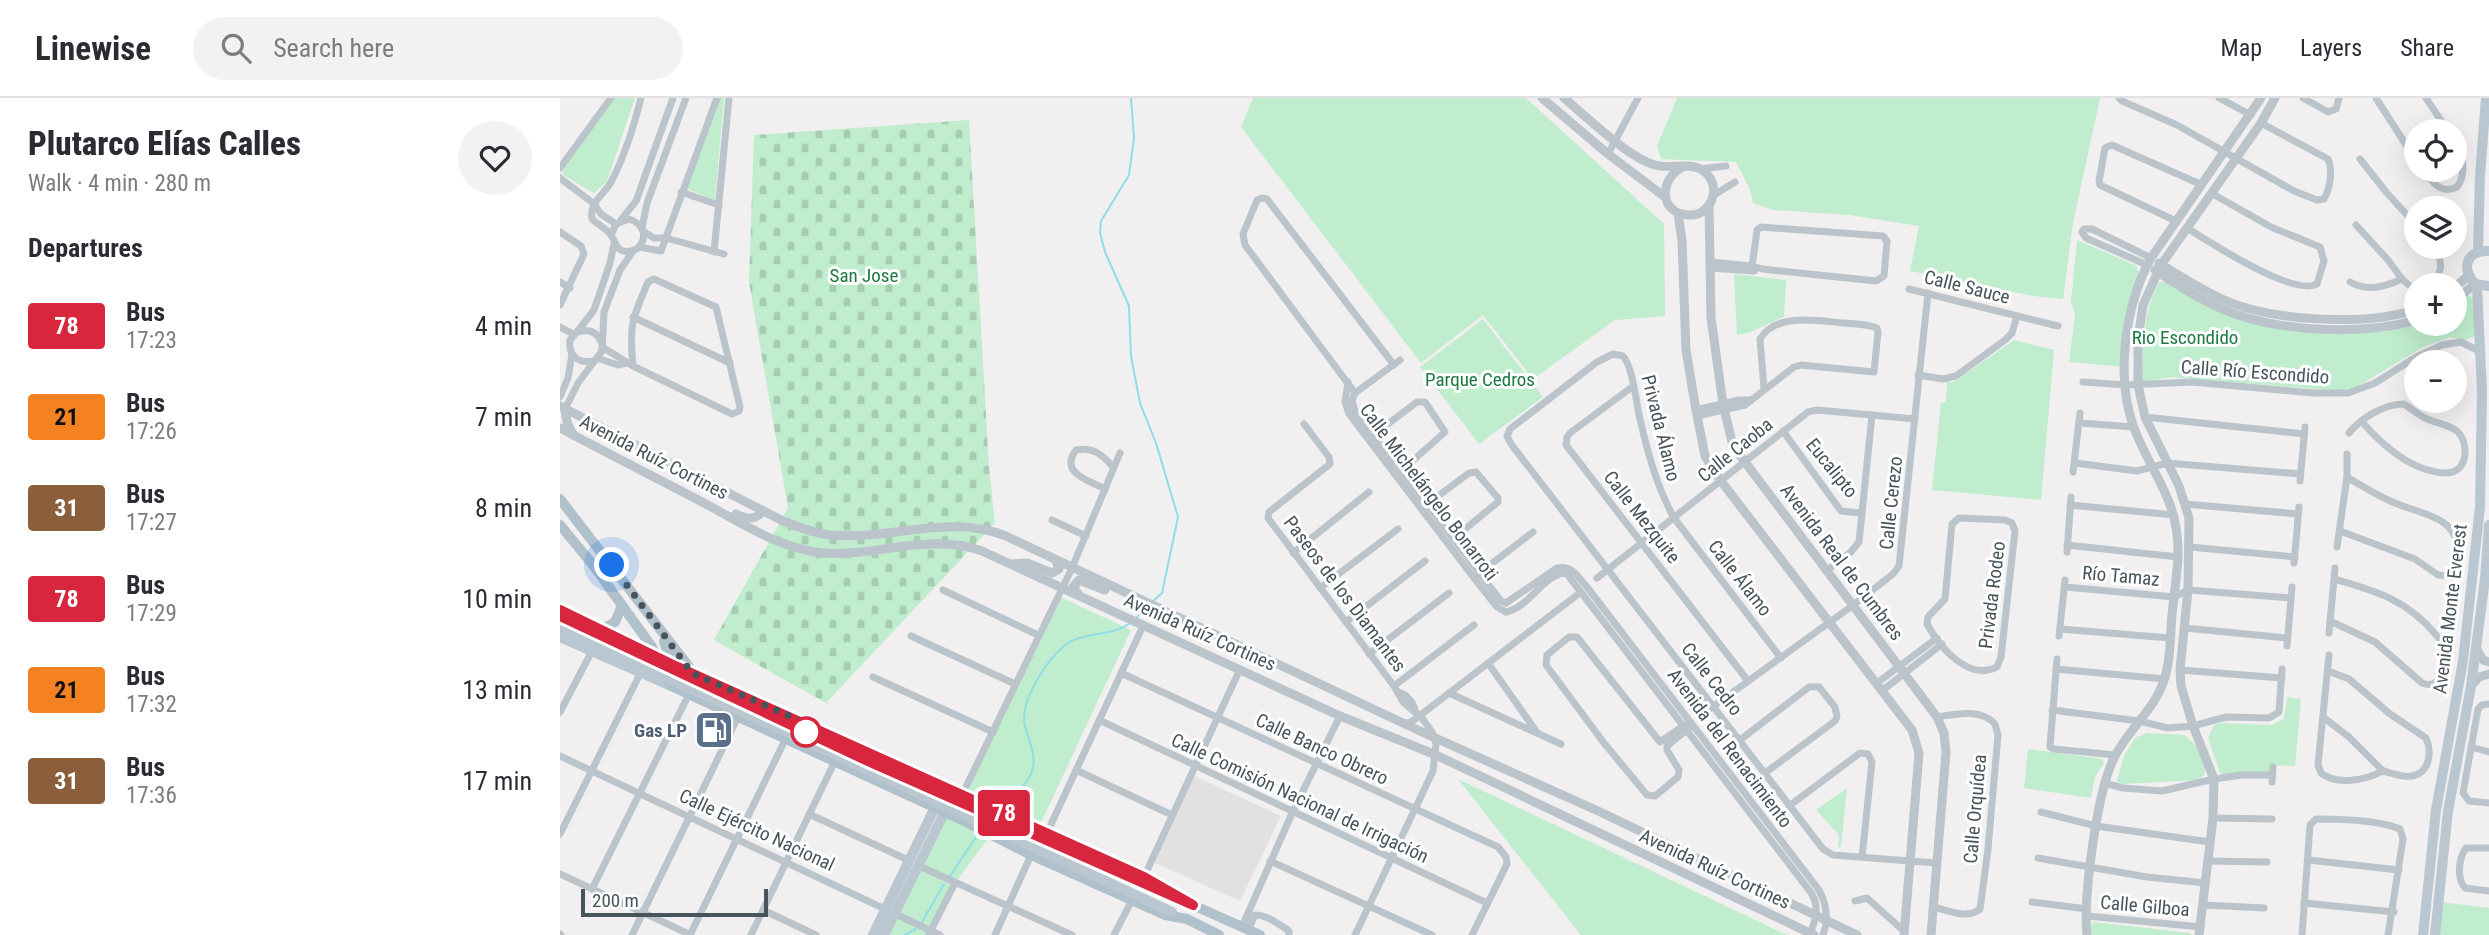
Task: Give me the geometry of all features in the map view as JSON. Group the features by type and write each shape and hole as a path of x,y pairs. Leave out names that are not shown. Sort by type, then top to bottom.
{"main road":[{"path":"2486,98 2487,115 2480,162 2484,252 2468,262 2473,282 2489,286"},
{"name":"Avenida Monte Everest","path":"2423,935 2436,810 2461,676 2476,549 2485,507 2486,461 2482,446 2481,352 2473,282"},
{"path":"560,499 692,673"},
{"path":"560,525 659,658 667,683"},
{"name":"Avenida Monte Everest","path":"2435,935 2455,773 2471,686 2489,525"},
{"path":"601,630 615,622 622,606"},
{"path":"560,610 671,664 1144,877 1193,905"},
{"path":"2469,613 2480,616"},
{"path":"560,616 870,762 1260,935"},
{"path":"638,628 643,650 641,672"},
{"path":"659,628 671,664 667,683"},
{"path":"560,630 774,726 1219,935"},
{"path":"560,637 786,738 1031,855 1166,915 1187,919"},
{"path":"607,657 617,652 615,637"},
{"path":"2454,715 2466,717"},
{"path":"873,935 890,910 939,810 954,791"},
{"path":"964,821 962,809 974,800"},
{"path":"2431,866 2443,863"},
{"path":"884,935 890,910"}],"street":[{"path":"560,168 611,98"},
{"path":"569,344 594,310 610,263 614,244 611,235 592,219 593,203 613,179 635,123 641,98"},
{"path":"611,235 636,201 673,98"},
{"path":"563,407 602,344 604,312 620,270 643,240 647,203 686,98"},
{"path":"614,244 622,251 661,251 717,98"},
{"path":"715,252 729,98"},
{"path":"1542,98 1608,154 1665,197 1678,213 1695,215 1709,206 1714,195 1712,179 1700,169"},
{"path":"1564,98 1616,141 1651,165 1700,169 1726,166"},
{"path":"1608,154 1638,98"},
{"path":"2219,98 2251,115"},
{"path":"2087,935 2091,869 2104,783 2115,755 2154,703 2165,679 2178,557 2174,515 2134,427 2126,385 2128,322 2132,303 2149,262 2261,98"},
{"path":"2200,931 2213,818 2214,779 2181,686 2180,670 2188,590 2189,518 2185,503 2145,417 2138,385 2139,323 2143,305 2160,268 2261,123 2275,98"},
{"path":"2303,98 2324,111 2336,109 2339,98"},
{"path":"2376,98 2404,142"},
{"path":"2426,98 2440,119"},
{"path":"2119,99 2177,125 2294,191 2317,200 2324,199 2328,192 2331,168 2328,159 2261,123"},
{"path":"2176,221 2100,185 2105,148 2112,145 2200,184"},
{"path":"2360,159 2404,211"},
{"path":"2467,166 2480,162"},
{"path":"1665,197 1668,179 1674,171 1683,167"},
{"path":"2467,170 2480,176"},
{"path":"560,178 593,203 601,214 619,222 633,220 652,238 666,238 724,254"},
{"path":"1714,195 1735,182"},
{"path":"2433,182 2445,190 2457,187 2458,182"},
{"path":"681,192 719,205"},
{"path":"2187,228 2251,266 2304,287 2314,286 2319,281 2323,254 2320,247 2271,228 2211,192"},
{"name":"Calle Michelángelo Bonarroti","path":"1355,393 1245,245 1243,233 1257,200 1267,200 1397,363 1355,393 1352,401 1355,411 1477,575 1506,603"},
{"name":"Avenida Real de Cumbres","path":"1709,206 1711,318 1730,439 1745,463 1937,717 1944,733 1946,751 1931,935"},
{"path":"1678,213 1682,241 1686,350 1705,456 1721,481 1912,730 1917,741 1917,783 1905,934"},
{"path":"2350,282 2362,288 2370,288 2383,287 2402,279 2356,225"},
{"path":"1710,265 1876,281 1884,276 1887,241 1883,236 1761,227 1757,230 1752,268"},
{"path":"2149,262 2086,238 2082,232 2084,229 2092,229 2160,268 2181,287 2236,314 2300,322 2389,327 2404,323"},
{"path":"560,232 581,246 584,252 584,258 560,305"},
{"path":"560,327 575,333 592,332 602,344 630,364 732,414 736,414 740,407 716,307 654,279 648,282 633,317 630,364"},
{"path":"560,282 570,288"},
{"path":"2467,284 2473,282"},
{"path":"2467,288 2473,282"},
{"name":"Calle Sauce","path":"1909,289 2058,326"},
{"name":"Calle Cerezo","path":"1700,716 1853,606 1899,566 1928,293"},
{"path":"2342,323 2404,312"},
{"path":"1918,374 1943,379 1956,376 2005,340 2012,333 2017,316"},
{"path":"633,317 730,363"},
{"path":"1696,413 1745,405 1794,367 1801,365 1874,372 1877,328 1802,320 1776,326 1763,333 1760,339 1764,389"},
{"path":"560,337 569,344 572,353 581,362 595,359 618,365 630,364"},
{"name":"Calle Río Escondido","path":"2083,382 2126,385 2192,382 2313,393 2348,393 2375,383 2416,357 2442,345 2461,342 2481,352"},
{"path":"572,353 568,378 561,395 573,435"},
{"name":"Privada Álamo","path":"1507,436 1510,429 1597,362 1613,354 1623,356 1630,370 1654,475 1674,518"},
{"name":"Calle Michelángelo Bonarroti","path":"1348,382 1346,409 1401,471 1424,506 1454,538 1497,607 1506,612"},
{"name":"Calle Mezquite","path":"1632,387 1570,433 1565,441 1566,445 1748,681"},
{"path":"1372,437 1418,402 1425,402 1445,432 1401,471"},
{"path":"2349,433 2361,421 2386,408 2404,404 2425,418 2453,429 2462,437 2465,458 2456,471 2451,473 2429,470 2408,461 2381,442 2361,421"},
{"name":"Avenida Ruíz Cortines","path":"563,407 796,527 829,535 967,526 1006,536 1405,724 1596,810 1857,935"},
{"name":"Calle Caoba","path":"1597,578 1803,415 1816,410 1914,419"},
{"path":"2073,472 2080,413"},
{"path":"1826,571 1856,548 1872,415"},
{"path":"2075,463 2137,471 2167,463 2300,478 2305,430 2145,417"},
{"path":"2079,423 2134,427"},
{"name":"Paseos de los Diamantes","path":"1304,424 1329,457 1330,464 1269,512 1268,516 1406,706 1418,714 1433,736"},
{"name":"Avenida Ruíz Cortines","path":"560,428 776,540 807,550 823,553 944,543 964,545 1340,716 1436,755 1812,934"},
{"name":"Eucalipto","path":"1783,431 1841,510 1862,513"},
{"name":"Calle Cedro","path":"1507,436 1828,853 1936,863"},
{"path":"2465,446 2482,446"},
{"path":"1105,489 1075,474 1070,466 1070,458 1076,450 1097,451 1113,467"},
{"path":"954,791 993,732 1072,568 1120,453"},
{"path":"2337,547 2347,477 2347,454"},
{"path":"2465,458 2486,461"},
{"path":"1424,506 1472,471 1476,472 1498,498 1498,502 1454,538"},
{"path":"2340,531 2415,559 2438,575 2449,576 2458,559 2456,536 2449,527 2434,517 2395,503 2347,477"},
{"path":"671,486 686,488 746,518 758,517 762,511"},
{"path":"1293,553 1369,492"},
{"path":"2174,515 2071,501 2067,548 2178,557"},
{"path":"2185,503 2299,510 2294,560 2190,547"},
{"name":"Calle Álamo","path":"1674,518 1781,658"},
{"name":"Privada Rodeo","path":"1959,519 2005,520 2012,523 2015,531 2000,663 1987,670 1971,669 1956,661 1939,641 1927,620 1945,599 1952,524 1959,519"},
{"path":"1052,520 1086,536"},
{"path":"1320,587 1398,529"},
{"path":"1477,575 1533,532"},
{"path":"2458,547 2476,549"},
{"path":"2458,559 2475,565"},
{"path":"1010,564 1027,563 1052,573 1059,569 1056,561"},
{"path":"1346,622 1425,561"},
{"path":"2329,633 2335,568"},
{"name":"Avenida del Renacimiento","path":"1688,726 1587,587 1572,569 1565,570 1580,593 1819,890 1828,922"},
{"path":"1565,570 1515,609 1506,612 1506,603 1552,571 1565,570"},
{"path":"2330,621 2375,642 2427,685 2435,683 2444,662 2443,645 2435,634 2404,605 2374,590 2334,579"},
{"path":"1081,597 1073,587 1076,581 1082,580 1116,596 1136,598"},
{"name":"Río Tamaz","path":"2170,638 2060,633 2065,583 2174,597"},
{"path":"1405,724 1587,587"},
{"path":"2185,628 2287,642 2292,587"},
{"path":"943,590 1038,635"},
{"path":"2174,597 2188,590 2291,598"},
{"path":"1369,654 1449,593"},
{"path":"1047,833 1143,625"},
{"path":"1396,689 1474,625"},
{"path":"911,636 1015,684"},
{"path":"1569,637 1577,637 1660,741 1688,726 1667,748 1680,774 1655,796 1647,795 1546,665 1547,655 1569,637"},
{"path":"1880,687 1939,641"},
{"path":"2476,648 2483,660 2489,662"},
{"path":"560,712 592,651"},
{"path":"2329,655 2318,765 2321,773 2328,778 2358,779 2370,778 2383,771"},
{"path":"2057,659 2050,747 2115,755"},
{"path":"2444,662 2463,661"},
{"path":"2444,662 2461,676"},
{"path":"1488,663 1537,733"},
{"path":"1144,877 1240,669"},
{"path":"2056,669 2165,679"},
{"path":"2052,710 2168,727 2193,726 2226,717 2269,718 2277,715 2282,673 2180,670"},
{"path":"2323,717 2355,742 2383,771 2404,776 2418,774 2427,765 2430,751 2426,738 2390,715 2349,679 2328,671"},
{"path":"560,834 641,672"},
{"name":"Calle Banco Obrero","path":"1121,673 1498,847 1506,857 1505,870 1487,903"},
{"path":"2471,686 2479,677 2489,674"},
{"path":"873,677 993,732"},
{"path":"1740,740 1809,687 1819,687 1835,707 1835,721 1765,773"},
{"path":"1449,693 1561,744"},
{"path":"592,889 689,694"},
{"path":"2489,704 2482,705 2479,709 2464,784 2464,797 2469,801 2489,803"},
{"name":"Calle Orquídea","path":"1933,907 1967,915 1980,909 1998,735 1995,723 1982,715 1953,714 1937,717"},
{"path":"1245,928 1270,862 1340,716"},
{"path":"632,935 738,717"},
{"name":"Calle Comisión Nacional de Irrigación","path":"1099,720 1487,903"},
{"path":"1355,935 1434,767 1436,755 1433,736"},
{"path":"560,874 691,935 786,738"},
{"path":"2471,747 2489,752"},
{"path":"2430,751 2446,754"},
{"path":"1790,807 1860,753 1868,754 1872,762 1862,857"},
{"name":"Calle Ejército Nacional","path":"560,756 890,910 930,933 940,935"},
{"path":"751,935 835,761"},
{"name":"Avenida del Renacimiento","path":"1718,764 1812,894 1817,916"},
{"path":"2427,765 2455,773"},
{"path":"1076,770 1172,815"},
{"path":"2104,783 2123,788 2162,791 2214,779 2273,775"},
{"path":"2041,812 2096,825 2210,842"},
{"path":"809,814 1008,908 1072,935"},
{"path":"2213,818 2272,819"},
{"path":"2302,935 2312,821 2323,819 2400,829 2403,839 2394,912 2388,935"},
{"path":"2489,848 2466,848 2460,865 2462,886 2489,891"},
{"path":"995,935 1031,855"},
{"path":"2038,858 2091,869 2206,883"},
{"path":"2308,860 2399,870"},
{"path":"2208,861 2266,862"},
{"path":"1270,862 1432,935"},
{"path":"2443,863 2460,865"},
{"path":"930,933 955,883"},
{"path":"1855,901 1867,898 1905,934"},
{"path":"1114,935 1132,900"},
{"name":"Calle Gilboa","path":"2032,902 2200,931"},
{"path":"1472,935 1487,903"},
{"path":"2304,903 2394,912"},
{"path":"2204,905 2264,908"},
{"path":"763,910 816,935"},
{"path":"1245,928 1258,914 1276,922 1289,931 1289,935"},
{"path":"1812,934 1817,916"},
{"path":"1823,935 1828,922"}],"shaded area":[{"path":"1194,776 1281,816 1240,901 1153,862"}],"green space":[{"path":"612,98 635,98 607,181 594,193 563,175 563,170"},
{"path":"719,98 724,98 715,200 685,188"},
{"path":"1253,98 1526,98 1664,224 1665,316 1615,320 1533,379 1483,315 1421,363 1241,127"},
{"path":"1677,98 2100,98 2073,223 2063,299 2033,296 1910,271 1919,226 1850,215 1773,210 1753,203 1750,189 1736,162 1661,159 1657,146"},
{"name":"San Jose","path":"969,120 989,467 995,523 826,703 714,640 788,508 749,282 754,135"},
{"path":"2077,240 2137,266 2140,282 2125,367 2069,362 2075,314 2071,301"},
{"path":"1734,274 1786,280 1784,317 1737,335"},
{"name":"Rio Escondido","path":"2159,282 2166,282 2224,312 2263,326 2366,333 2404,326 2404,336 2467,336 2468,295 2474,299 2478,328 2474,337 2463,340 2450,337 2418,350 2404,350 2404,358 2358,386 2341,391 2171,377 2142,382 2146,319"},
{"name":"Parque Cedros","path":"1483,319 1543,397 1479,444 1420,367"},
{"path":"2014,340 2054,350 2041,500 1932,490 1941,403 1946,402 1947,382 1954,382"},
{"path":"1058,596 1131,630 1039,827 965,795"},
{"path":"2287,697 2301,699 2295,766 2272,765 2271,775 2221,775 2208,738 2214,725 2271,725 2284,719"},
{"path":"2147,733 2184,735 2203,756 2206,762 2204,774 2199,780 2121,784 2117,781 2124,756 2135,738"},
{"path":"2028,749 2102,759 2104,763 2095,777 2091,798 2024,788"},
{"path":"1458,779 1787,935 1581,935"},
{"path":"1847,788 1841,847 1838,847 1839,835 1816,810"},
{"path":"944,812 991,835 955,883 929,935 884,935"},
{"path":"2440,902 2489,908 2489,935 2437,935"},
{"path":"2094,922 2192,935 2092,935 2090,927"}],"waterway":[{"path":"1131,98 1134,138 1129,175 1101,221 1100,233 1105,252 1129,306 1131,356 1140,403 1156,443 1178,517 1162,593 1153,601"},
{"path":"1135,619 1146,608"},
{"path":"1002,804 1025,784 1033,768 1033,752 1024,716 1030,694 1042,672 1071,641 1114,631 1129,624"},
{"path":"950,876 978,834"},
{"path":"922,922 944,884"},
{"path":"905,935 916,929"}],"bus line":[{"name":"78","path":"560,610 671,664 1144,877 1193,905 870,762 560,616"}],"place":[{"name":"Gas LP","path":"714,730"}],"route":[{"path":"612,565 692,673 801,721 806,732"}]}
